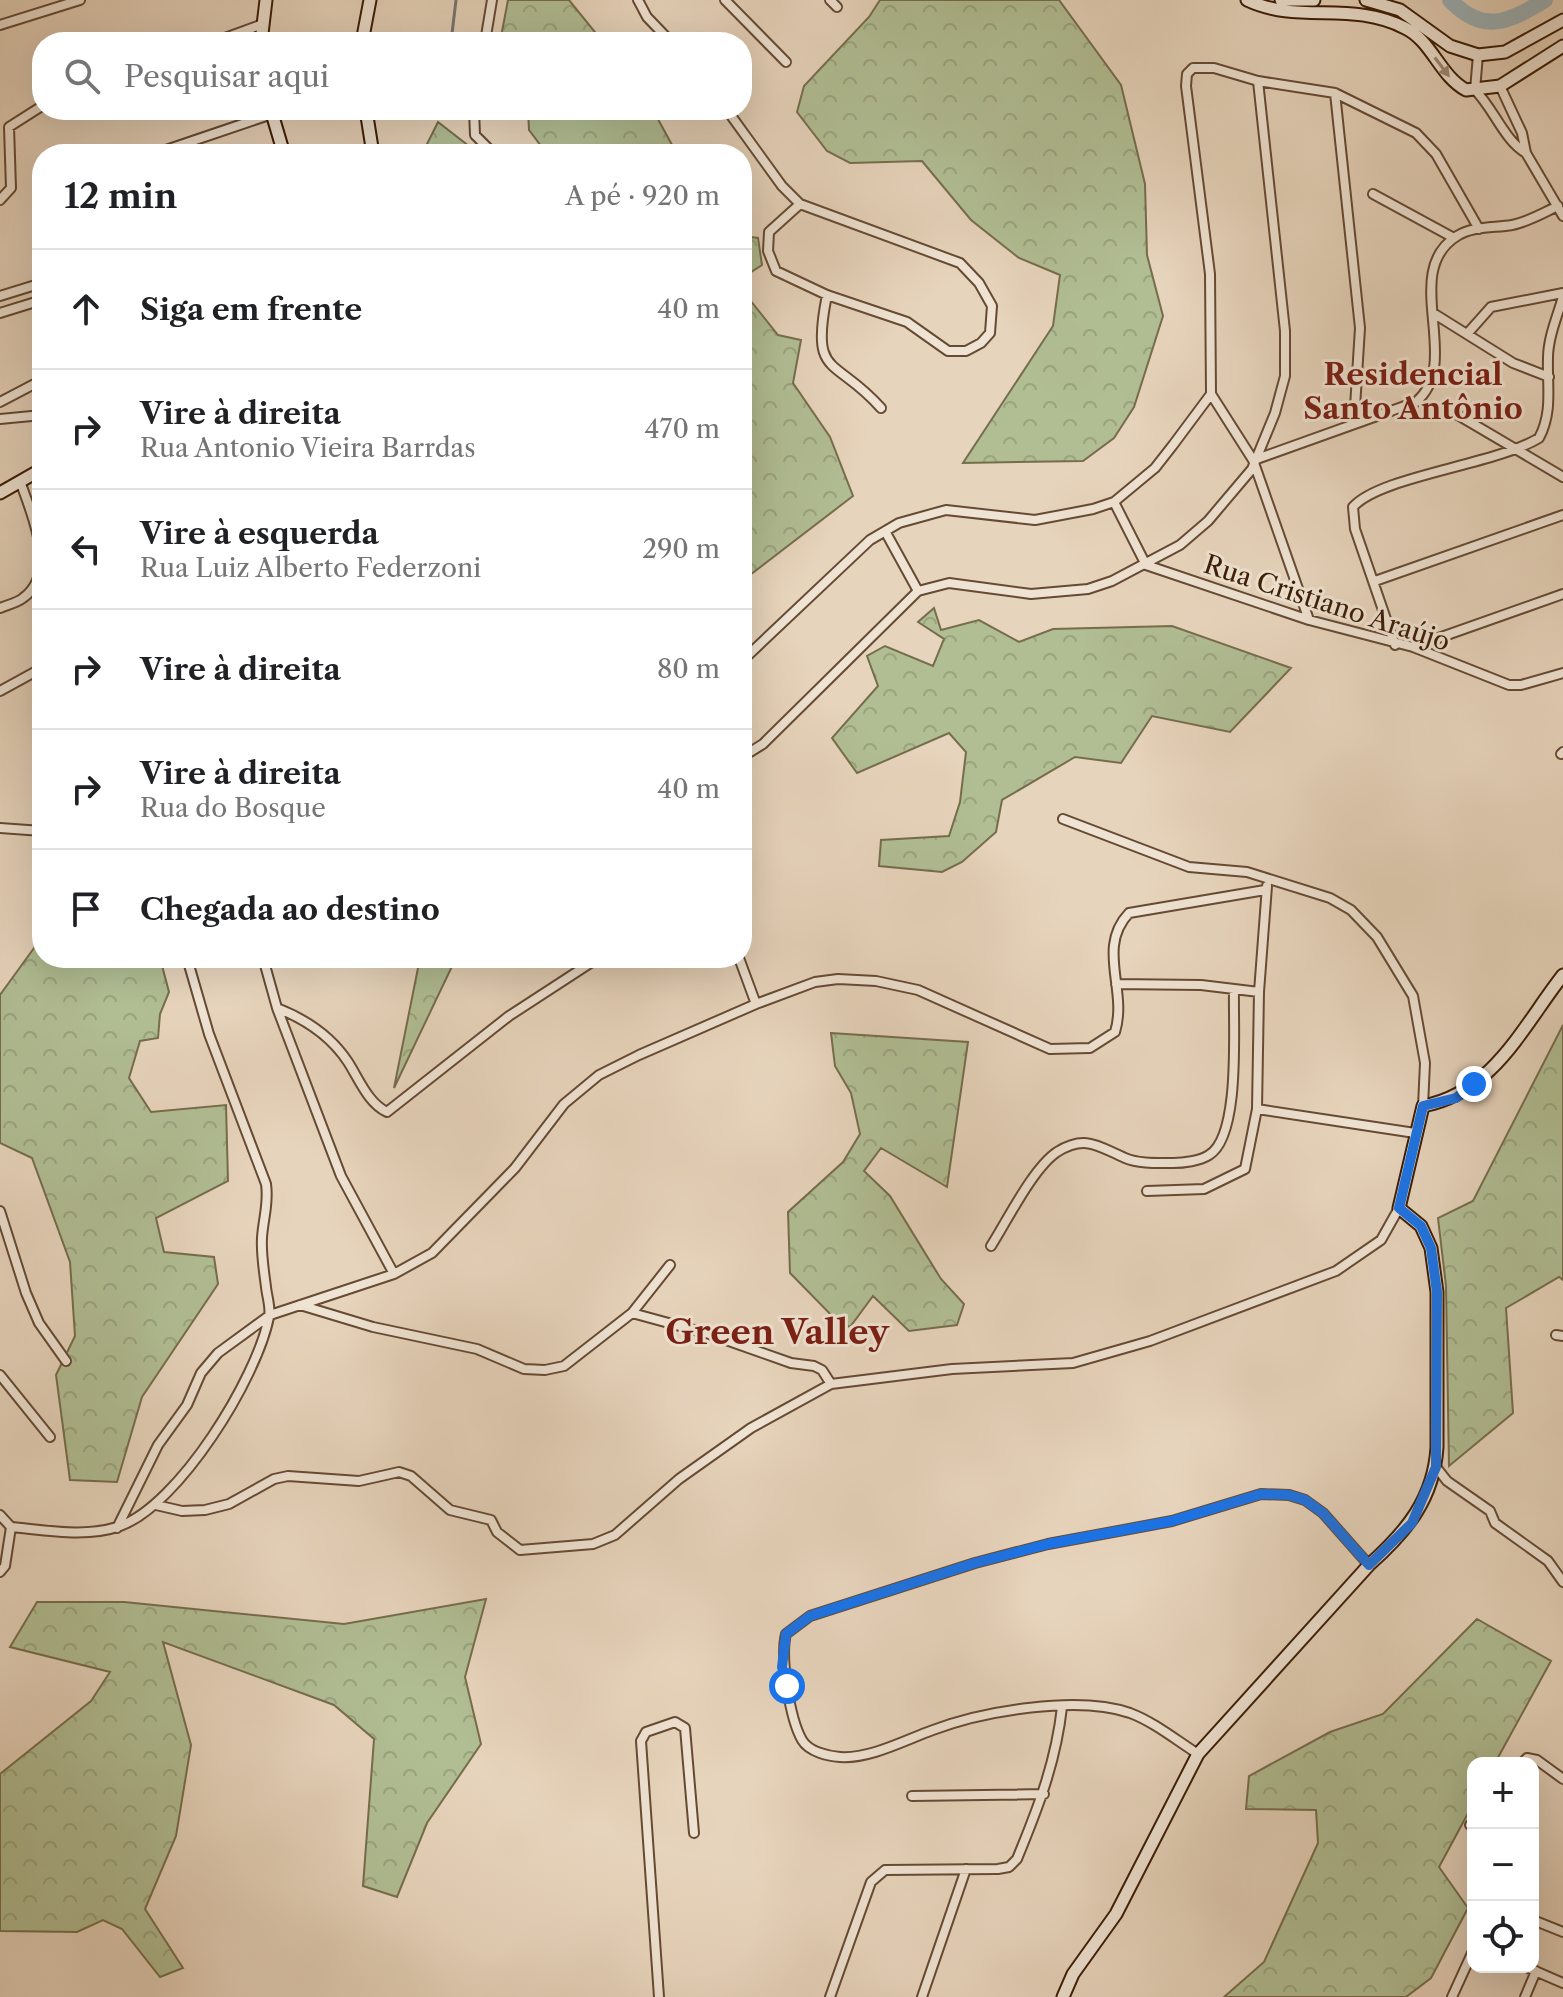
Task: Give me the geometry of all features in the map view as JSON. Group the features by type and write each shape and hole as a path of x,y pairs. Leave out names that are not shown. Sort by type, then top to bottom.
{"street":[{"path":"0,25 80,0"},
{"path":"262,32 266,0"},
{"path":"364,32 370,0"},
{"path":"487,32 492,0"},
{"path":"638,0 647,17 661,32"},
{"path":"725,0 786,62"},
{"path":"830,0 837,7"},
{"path":"1247,0 1283,12 1363,13 1405,27 1426,46 1455,83 1475,90 1500,86 1563,43"},
{"path":"1281,0 1314,0"},
{"path":"1366,0 1400,10 1450,46 1478,55 1505,52 1561,23"},
{"path":"241,32 263,24"},
{"path":"1478,55 1475,90 1515,147 1526,153"},
{"path":"1309,620 1253,460 1211,394 1210,274 1187,74 1193,68 1214,68 1258,81 1335,93 1427,141 1479,229"},
{"path":"752,751 763,744 918,591 949,583 1031,594 1088,589 1146,565 1180,545 1234,493 1252,469 1253,460 1275,413 1285,376 1285,331 1258,81"},
{"path":"1500,86 1525,141 1526,153 1563,216"},
{"path":"1335,93 1360,328 1354,423"},
{"path":"0,200 11,188 9,127 32,112"},
{"path":"1501,123 1512,114"},
{"path":"182,144 249,120"},
{"path":"273,120 281,144"},
{"path":"368,120 371,144"},
{"path":"474,120 475,135 484,144"},
{"path":"734,120 752,144"},
{"path":"752,145 800,204 960,263 979,283 992,306 990,333 981,343 966,351 948,351 907,322 827,295 776,271 768,251 769,232 800,204"},
{"path":"1373,194 1454,238"},
{"path":"1253,460 1354,423 1402,410 1426,394 1434,363 1433,271 1454,238 1479,229 1527,221 1558,206"},
{"path":"0,296 32,286"},
{"path":"827,295 819,335 822,352 832,368 864,389 881,408"},
{"path":"1395,645 1353,523 1353,507 1359,500 1385,489 1514,451 1541,433 1549,405 1549,346 1563,295 1491,307 1467,334"},
{"path":"0,313 32,303"},
{"path":"1433,313 1513,363 1549,377"},
{"path":"0,402 32,385"},
{"path":"752,652 870,540 915,515 946,510 1035,520 1114,502 1155,468 1211,394"},
{"path":"1446,408 1514,451 1563,477"},
{"path":"0,419 32,416"},
{"path":"0,493 32,474"},
{"path":"20,481 32,521"},
{"path":"1114,502 1146,565"},
{"path":"1375,581 1563,515"},
{"path":"885,531 918,591"},
{"name":"Rua Cristiano Araújo","path":"1146,565 1309,620 1395,645 1413,647 1509,685 1521,685 1563,673"},
{"path":"0,608 23,599 32,588"},
{"path":"1413,647 1563,594"},
{"path":"0,691 32,673"},
{"path":"156,1505 182,1511 205,1510 229,1504 274,1479 288,1476 359,1481 399,1472 411,1476 450,1510 491,1520 497,1532 520,1550 593,1544 615,1535 679,1479 751,1428 831,1384 952,1369 1073,1363 1150,1341 1336,1271 1381,1240 1399,1208 1423,1106 1425,1063 1413,996 1377,937 1351,910 1330,898 1247,872 1189,867 1063,819"},
{"path":"0,828 32,830"},
{"path":"1147,1191 1204,1189 1245,1169 1257,1109 1259,992 1265,890 1270,880"},
{"path":"117,1528 141,1475 187,1405 201,1373 218,1353 270,1315 394,1274 432,1253 468,1218 584,1086 639,1055 815,982 854,979 876,981 944,999 1050,1049 1078,1050 1101,1043 1115,1032 1120,1005 1112,940 1129,913 1265,890"},
{"path":"0,1515 11,1527 78,1531 117,1528 141,1517 156,1505 211,1438 246,1380 270,1315 262,1239 268,1198 266,1184 209,1034 190,968"},
{"path":"266,968 277,1008 341,1176 394,1274"},
{"path":"277,1008 301,1017 330,1041 346,1058 374,1103 383,1112 389,1112 509,1016 583,968"},
{"path":"743,968 756,1004"},
{"path":"1423,1106 1456,1098 1504,1058 1563,975"},
{"path":"1116,984 1201,985 1259,992"},
{"path":"991,1246 1042,1167 1056,1153 1077,1144 1098,1144 1127,1159 1144,1162 1183,1163 1209,1155 1221,1142 1227,1124 1234,991"},
{"path":"1257,1109 1415,1133"},
{"path":"1063,1997 1073,1974 1116,1914 1198,1754 1369,1565 1412,1523 1436,1467 1437,1292 1431,1248 1421,1226 1399,1208"},
{"path":"0,1211 39,1323 66,1361"},
{"path":"299,1305 373,1327 477,1349 524,1369 545,1370 564,1366 632,1313 670,1265"},
{"path":"632,1313 709,1334 791,1363 814,1366 822,1370 831,1384"},
{"path":"0,1375 50,1437"},
{"path":"1436,1467 1447,1481 1490,1511 1495,1523 1548,1561 1563,1582"},
{"path":"1198,1754 1129,1713 1103,1707 999,1713 949,1724 868,1753 842,1757 818,1752 802,1741 782,1667 786,1634 810,1616 975,1563 1048,1544 1172,1521 1261,1494 1289,1495 1305,1500 1323,1513 1369,1565"},
{"path":"0,1572 5,1566 11,1527"},
{"path":"830,1997 871,1882 885,1870 1009,1867 1017,1859 1044,1794 1058,1744 1062,1707"},
{"path":"659,1997 641,1741 646,1732 675,1722 685,1728 694,1833"},
{"path":"1539,1761 1563,1779"},
{"path":"912,1796 1044,1794"},
{"path":"922,1997 966,1869"},
{"path":"1539,1922 1563,1932"},
{"path":"1452,1997 1467,1964"},
{"path":"1539,1972 1563,1983"},
{"path":"1525,1997 1535,1973"}],"green space":[{"path":"508,0 569,0 595,32 502,32"},
{"path":"880,0 1059,0 1121,85 1145,184 1147,255 1163,316 1134,407 1114,438 1083,461 963,463 1053,326 1060,275 1019,258 971,220 922,161 850,163 827,151 797,112 804,86 869,17"},
{"path":"528,120 658,120 672,144 540,144 529,130"},
{"path":"438,122 466,144 427,144"},
{"path":"752,237 758,238 762,265 752,272"},
{"path":"752,302 778,335 801,340 793,383 830,437 853,496 752,573"},
{"path":"934,608 941,630 979,620 1019,642 1053,629 1172,626 1291,668 1230,732 1152,716 1121,763 1075,757 1002,800 996,832 962,862 942,872 879,866 881,840 949,836 960,802 966,752 949,733 857,773 832,738 878,686 867,656 885,646 933,666 944,639 918,622"},
{"path":"32,951 32,968 163,968 169,992 160,1014 158,1038 140,1041 129,1078 151,1112 226,1105 228,1181 156,1218 164,1252 214,1257 218,1284 142,1397 117,1482 70,1480 56,1375 75,1336 70,1262 32,1158 0,1143 0,995"},
{"path":"418,968 451,968 394,1088"},
{"path":"1563,1025 1563,1280 1559,1277 1506,1308 1513,1413 1449,1466 1446,1286 1438,1218 1473,1201"},
{"path":"831,1033 968,1042 947,1187 881,1148 864,1171 890,1196 941,1279 964,1304 957,1325 909,1331 873,1296 850,1327 837,1321 790,1273 788,1212 843,1162 860,1134 851,1093 835,1066"},
{"path":"486,1599 465,1677 481,1744 427,1823 397,1897 363,1886 374,1739 334,1705 163,1642 191,1745 176,1836 145,1909 183,1968 160,1977 122,1929 103,1920 77,1932 0,1931 0,1774 91,1701 110,1672 10,1647 37,1602 124,1602 344,1624"},
{"path":"1477,1619 1551,1661 1498,1757 1467,1757 1467,1815 1439,1867 1467,1910 1431,1978 1406,1997 1224,1997 1264,1962 1318,1843 1316,1810 1246,1809 1249,1776 1330,1732 1383,1714"}],"waterway":[{"path":"452,32 456,0"},
{"path":"1450,0 1462,11 1485,21 1508,19 1545,0"}],"district":[{"name":"Residencial Santo Antônio","path":"1413,392"},
{"name":"Green Valley","path":"777,1332"}],"route":[{"path":"787,1686 782,1667 786,1634 810,1616 975,1563 1048,1544 1172,1521 1261,1494 1289,1495 1305,1500 1323,1513 1369,1565 1412,1523 1436,1467 1437,1292 1431,1248 1421,1226 1399,1208 1415,1133 1423,1106 1456,1098 1474,1084"}]}
